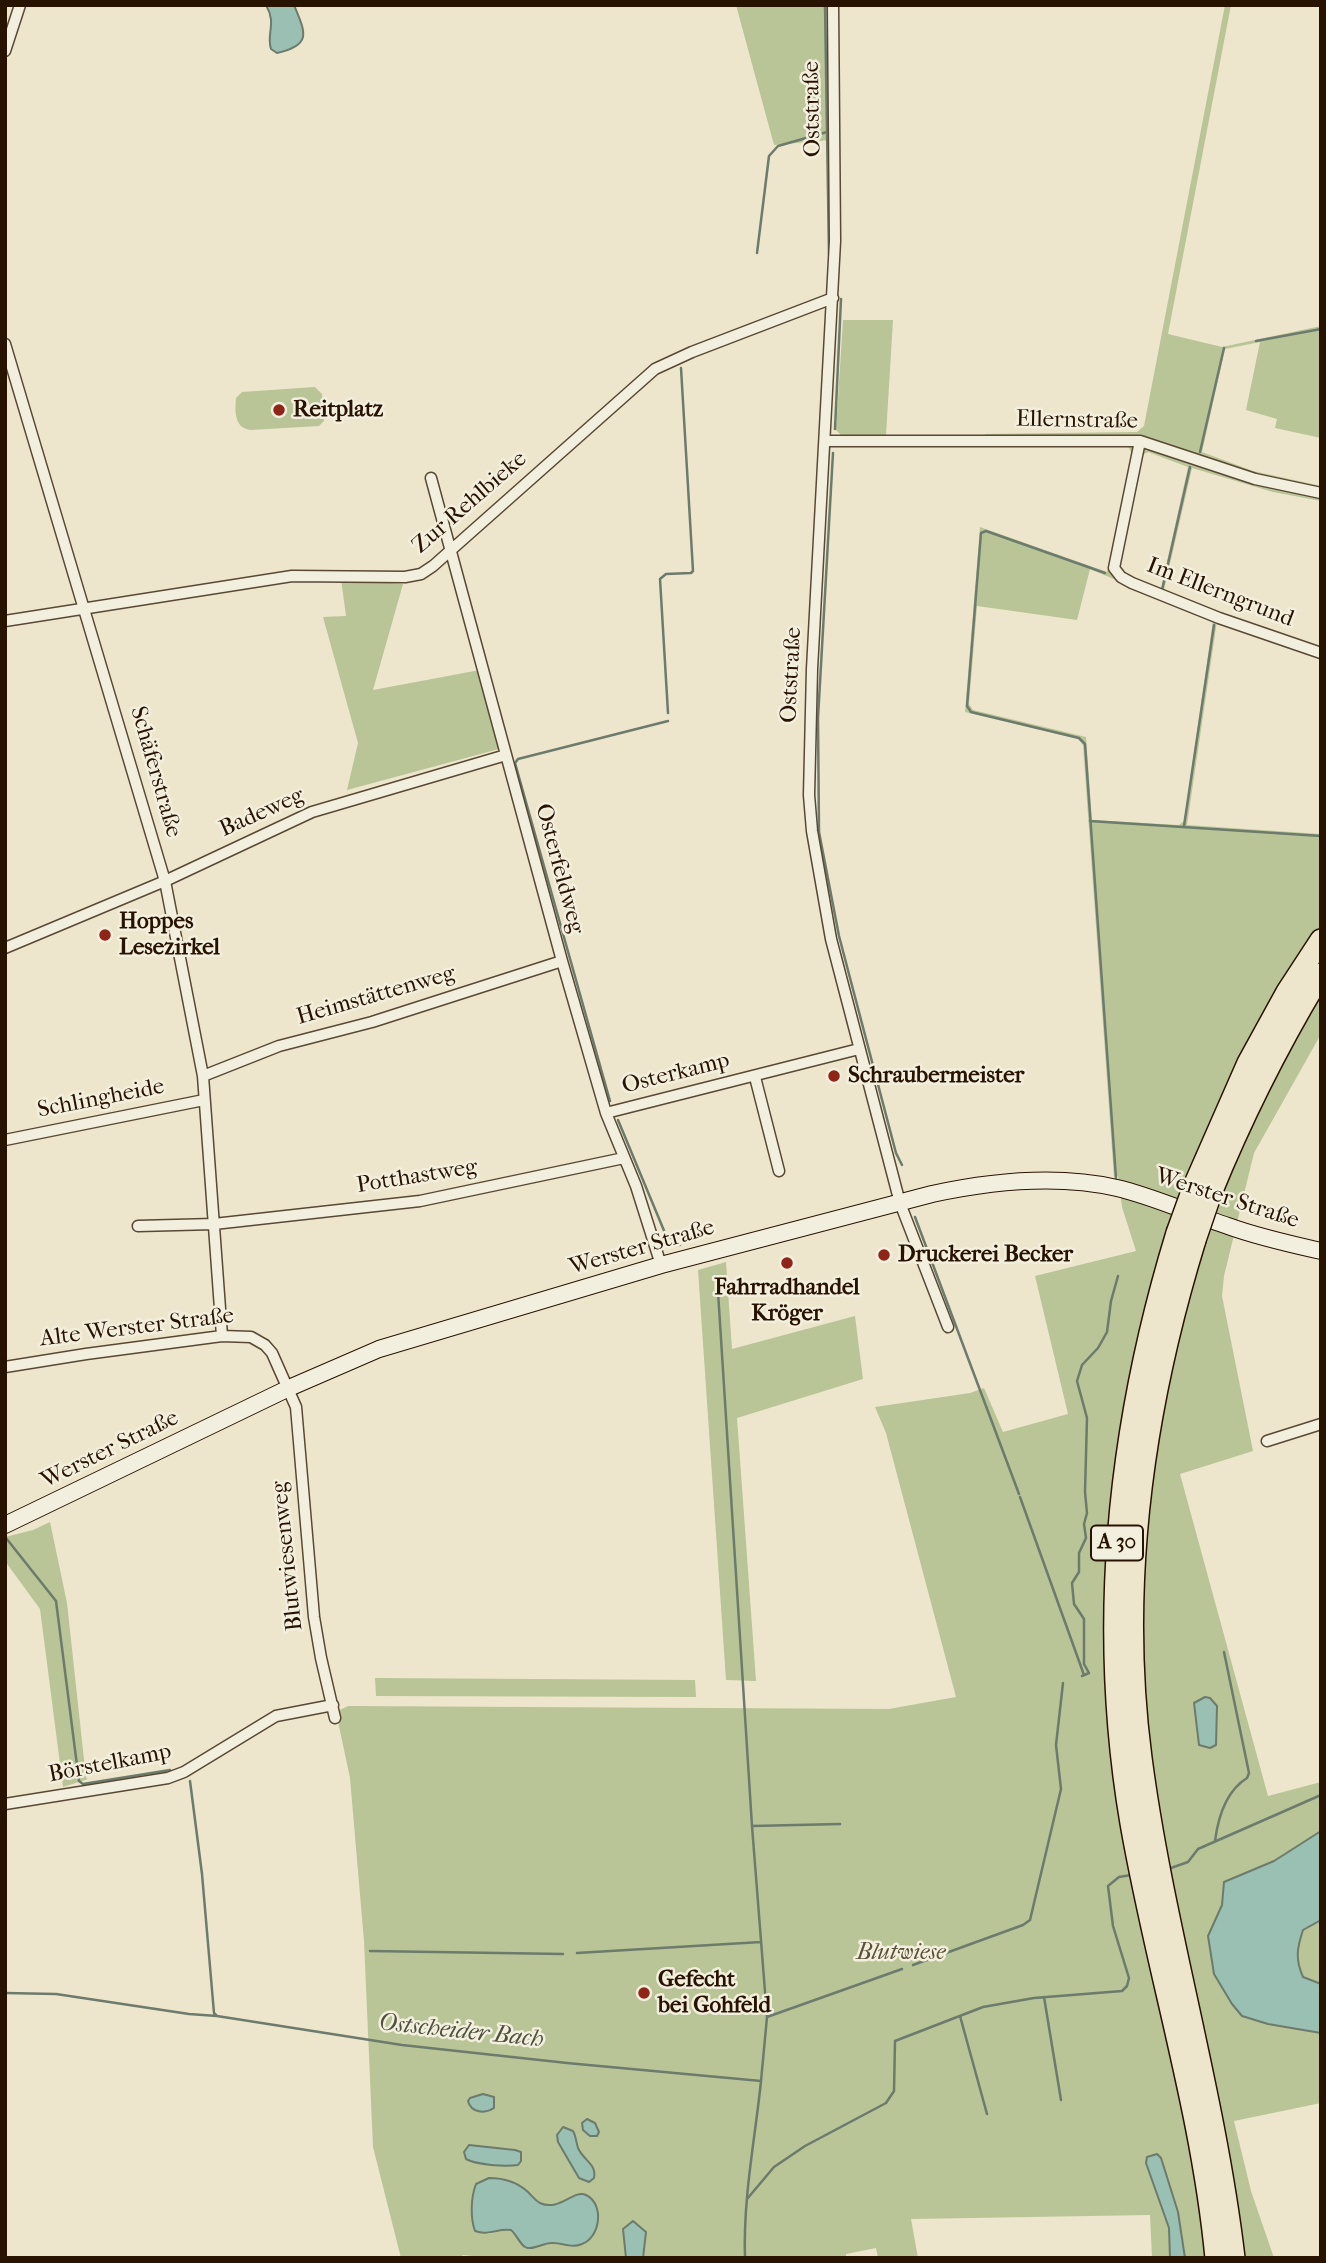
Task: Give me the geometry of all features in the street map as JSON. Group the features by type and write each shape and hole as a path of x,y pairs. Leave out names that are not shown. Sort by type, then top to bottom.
{"highway":[{"name":"A 30","path":"1216,2258 1209,2190 1153,1885 1125,1783 1116,1677 1119,1507 1139,1378 1154,1311 1186,1237 1248,1063 1287,992 1321,940"},
{"name":"A 30","path":"1202,1190 1321,974"},
{"name":"A 30","path":"1153,1885 1217,2138 1227,2192 1234,2258"}],"main road":[{"name":"Werster Straße","path":"5,1525 289,1388 379,1349 661,1265 975,1185 1066,1181 1118,1188 1228,1226 1321,1251"}],"street":[{"path":"5,51 20,5"},
{"name":"Oststraße","path":"833,5 835,242 812,669 809,794 812,831 829,928 900,1203 948,1327"},
{"name":"Zur Rehlbieke","path":"5,621 292,576 405,577 421,574 452,550 655,369 833,298"},
{"name":"Schäferstraße","path":"5,344 165,881 203,1076 222,1336"},
{"name":"Ellernstraße","path":"826,440 1140,440 1255,478 1321,493"},
{"name":"Im Ellerngrund","path":"1140,440 1114,568 1121,577 1219,618 1321,653"},
{"name":"Osterfeldweg","path":"431,478 606,1113 661,1265"},
{"name":"Badeweg","path":"5,948 165,881 312,812 506,755"},
{"name":"Heimstättenweg","path":"203,1076 279,1046 372,1021 562,961"},
{"name":"Osterkamp","path":"606,1113 859,1049"},
{"name":"Osterkamp","path":"755,1077 779,1171"},
{"name":"Schlingheide","path":"5,1140 204,1100"},
{"name":"Potthastweg","path":"214,1224 420,1201 624,1158"},
{"path":"138,1226 214,1224"},
{"name":"Alte Werster Straße","path":"5,1367 222,1336 251,1337 265,1345 272,1353 289,1388"},
{"name":"Blutwiesenweg","path":"289,1388 296,1407 314,1617 335,1718"},
{"path":"1267,1441 1321,1424"},
{"name":"Börstelkamp","path":"5,1804 168,1778 184,1772 276,1716 333,1705"}],"green space":[{"path":"736,5 829,5 830,140 774,145"},
{"name":"Blutwiese","path":"1225,5 1231,5 1168,334 1222,347 1321,326 1321,438 1275,428 1277,419 1246,410 1260,342 1225,349 1202,452 1253,471 1321,486 1321,501 1273,492 1192,468 1164,590 1218,614 1187,825 1321,834 1321,1034 1254,1153 1224,1276 1222,1296 1253,1451 1180,1474 1268,1796 1321,1782 1321,2103 1234,2121 1251,2191 1274,2258 1152,2258 1150,2215 911,2219 918,2258 878,2258 876,2248 846,2254 846,2258 643,2258 646,2232 633,2221 623,2229 626,2258 491,2258 463,2255 461,2258 401,2258 373,2147 364,1941 350,1778 336,1712 348,1706 889,1709 956,1697 886,1433 875,1407 970,1393 984,1388 1003,1432 1068,1414 1035,1276 1136,1251 1122,1207 1118,1176 1114,1177 1083,745 1078,739 965,712 980,527 1107,572 1132,454 1128,446 985,445 985,434 1137,432 1144,426","holes":["1148,452 1188,467 1161,589 1122,572 1118,564 1141,456","1090,569 1213,621 1184,821 1179,825 1092,820 1086,737 973,710 969,704 977,606 1077,620","575,2135 585,2158 575,2172 558,2142","485,2148 509,2148 503,2166 477,2164 466,2159 464,2152","499,2178 521,2187 540,2203 548,2205 562,2203 580,2194 592,2200 598,2219 583,2244 570,2247 553,2242 519,2241 517,2234 509,2229 489,2234 475,2231 472,2201"]},
{"path":"843,320 893,320 886,435 841,435 836,430"},
{"name":"Reitplatz","path":"315,387 322,394 324,421 319,426 250,430 238,422 236,398 242,392"},
{"path":"341,579 403,584 373,690 480,670 499,749 347,790 358,743 323,617 346,616"},
{"path":"726,1262 732,1349 855,1316 863,1379 737,1418 756,1681 726,1680 698,1270"},
{"path":"50,1522 67,1603 88,1779 63,1787 40,1609 5,1561 5,1537 33,1530"},
{"path":"375,1678 695,1680 696,1697 376,1696"}],"water":[{"path":"266,5 294,5 303,30 301,41 296,46 277,53 271,49 271,18"},
{"path":"1205,1697 1210,1698 1217,1706 1216,1745 1210,1748 1199,1745 1194,1703"},
{"path":"1321,1831 1321,1920 1303,1930 1298,1954 1303,1977 1321,1984 1321,2033 1268,2024 1242,2016 1214,1974 1208,1936 1222,1905 1224,1882 1274,1861"},
{"path":"483,2094 494,2097 494,2108 483,2112 472,2108 468,2101"},
{"path":"587,2119 595,2123 599,2132 597,2136 590,2136 583,2130 582,2123"},
{"path":"563,2127 573,2131 580,2152 592,2166 594,2178 589,2182 579,2178 558,2142 557,2135"},
{"path":"469,2145 515,2150 521,2152 521,2161 518,2165 506,2166 471,2161 466,2159 464,2152"},
{"path":"1157,2154 1161,2158 1178,2212 1185,2258 1170,2258 1169,2228 1146,2163 1147,2157"},
{"path":"489,2178 515,2183 538,2202 547,2205 560,2203 576,2195 586,2195 592,2199 598,2213 593,2235 588,2241 578,2245 551,2243 528,2248 511,2230 485,2233 475,2231 472,2213 474,2189 476,2184"},
{"path":"633,2221 646,2232 643,2258 626,2258 623,2229"}],"waterway":[{"path":"825,5 829,254"},
{"path":"757,253 769,156 778,146 827,132"},
{"path":"835,429 841,299"},
{"path":"1256,341 1321,329"},
{"path":"1200,452 1224,348"},
{"path":"668,713 660,579 666,574 693,571 681,368"},
{"path":"833,453 818,718 819,832 839,936 896,1153 902,1165"},
{"path":"1162,590 1190,467"},
{"path":"1105,573 986,531 981,533 967,706 971,712 1079,738 1085,744 1116,1178"},
{"path":"1184,826 1214,625"},
{"path":"610,1101 515,763 518,759 668,721"},
{"path":"1090,821 1321,836"},
{"path":"618,1120 665,1233 680,1245"},
{"path":"915,1217 1019,1494"},
{"path":"717,1276 752,1826 767,2017 761,2081"},
{"path":"1082,1676 1089,1673 1084,1664 1084,1619 1074,1604 1072,1583 1079,1572 1079,1553 1086,1538 1084,1524 1087,1513 1087,1418 1077,1381 1082,1365 1098,1348 1107,1332 1118,1276"},
{"path":"1020,1497 1084,1675"},
{"name":"Ostscheider Bach","path":"6,1538 56,1601 79,1781 83,1784 170,1770"},
{"path":"1215,1841 1224,1806 1249,1773 1224,1652"},
{"path":"913,1965 1023,1925 1030,1920 1061,1789 1056,1745 1063,1683"},
{"name":"Ostscheider Bach","path":"190,1781 202,1874 214,2013 217,2016 402,2045 761,2081 748,2191 745,2258"},
{"path":"1168,1869 1188,1862 1198,1849 1321,1795"},
{"path":"752,1826 840,1824"},
{"path":"747,2199 774,2167 805,2146 886,2103 894,2091 895,2041 983,2007 1034,1998 1122,1991 1129,1978 1113,1926 1108,1886 1119,1877 1131,1875"},
{"path":"577,1953 761,1942"},
{"path":"370,1951 563,1954"},
{"path":"767,2017 902,1969"},
{"path":"5,1993 56,1994 217,2016"},
{"path":"1044,1997 1061,2100"},
{"path":"960,2016 987,2114"}],"place":[{"name":"Reitplatz","path":"279,410"},
{"name":"Hoppes Lesezirkel","path":"105,935"},
{"name":"Schraubermeister","path":"834,1076"},
{"name":"Druckerei Becker","path":"884,1255"},
{"name":"Fahrradhandel Kröger","path":"787,1263"},
{"name":"Gefecht bei Gohfeld","path":"644,1993"}]}
